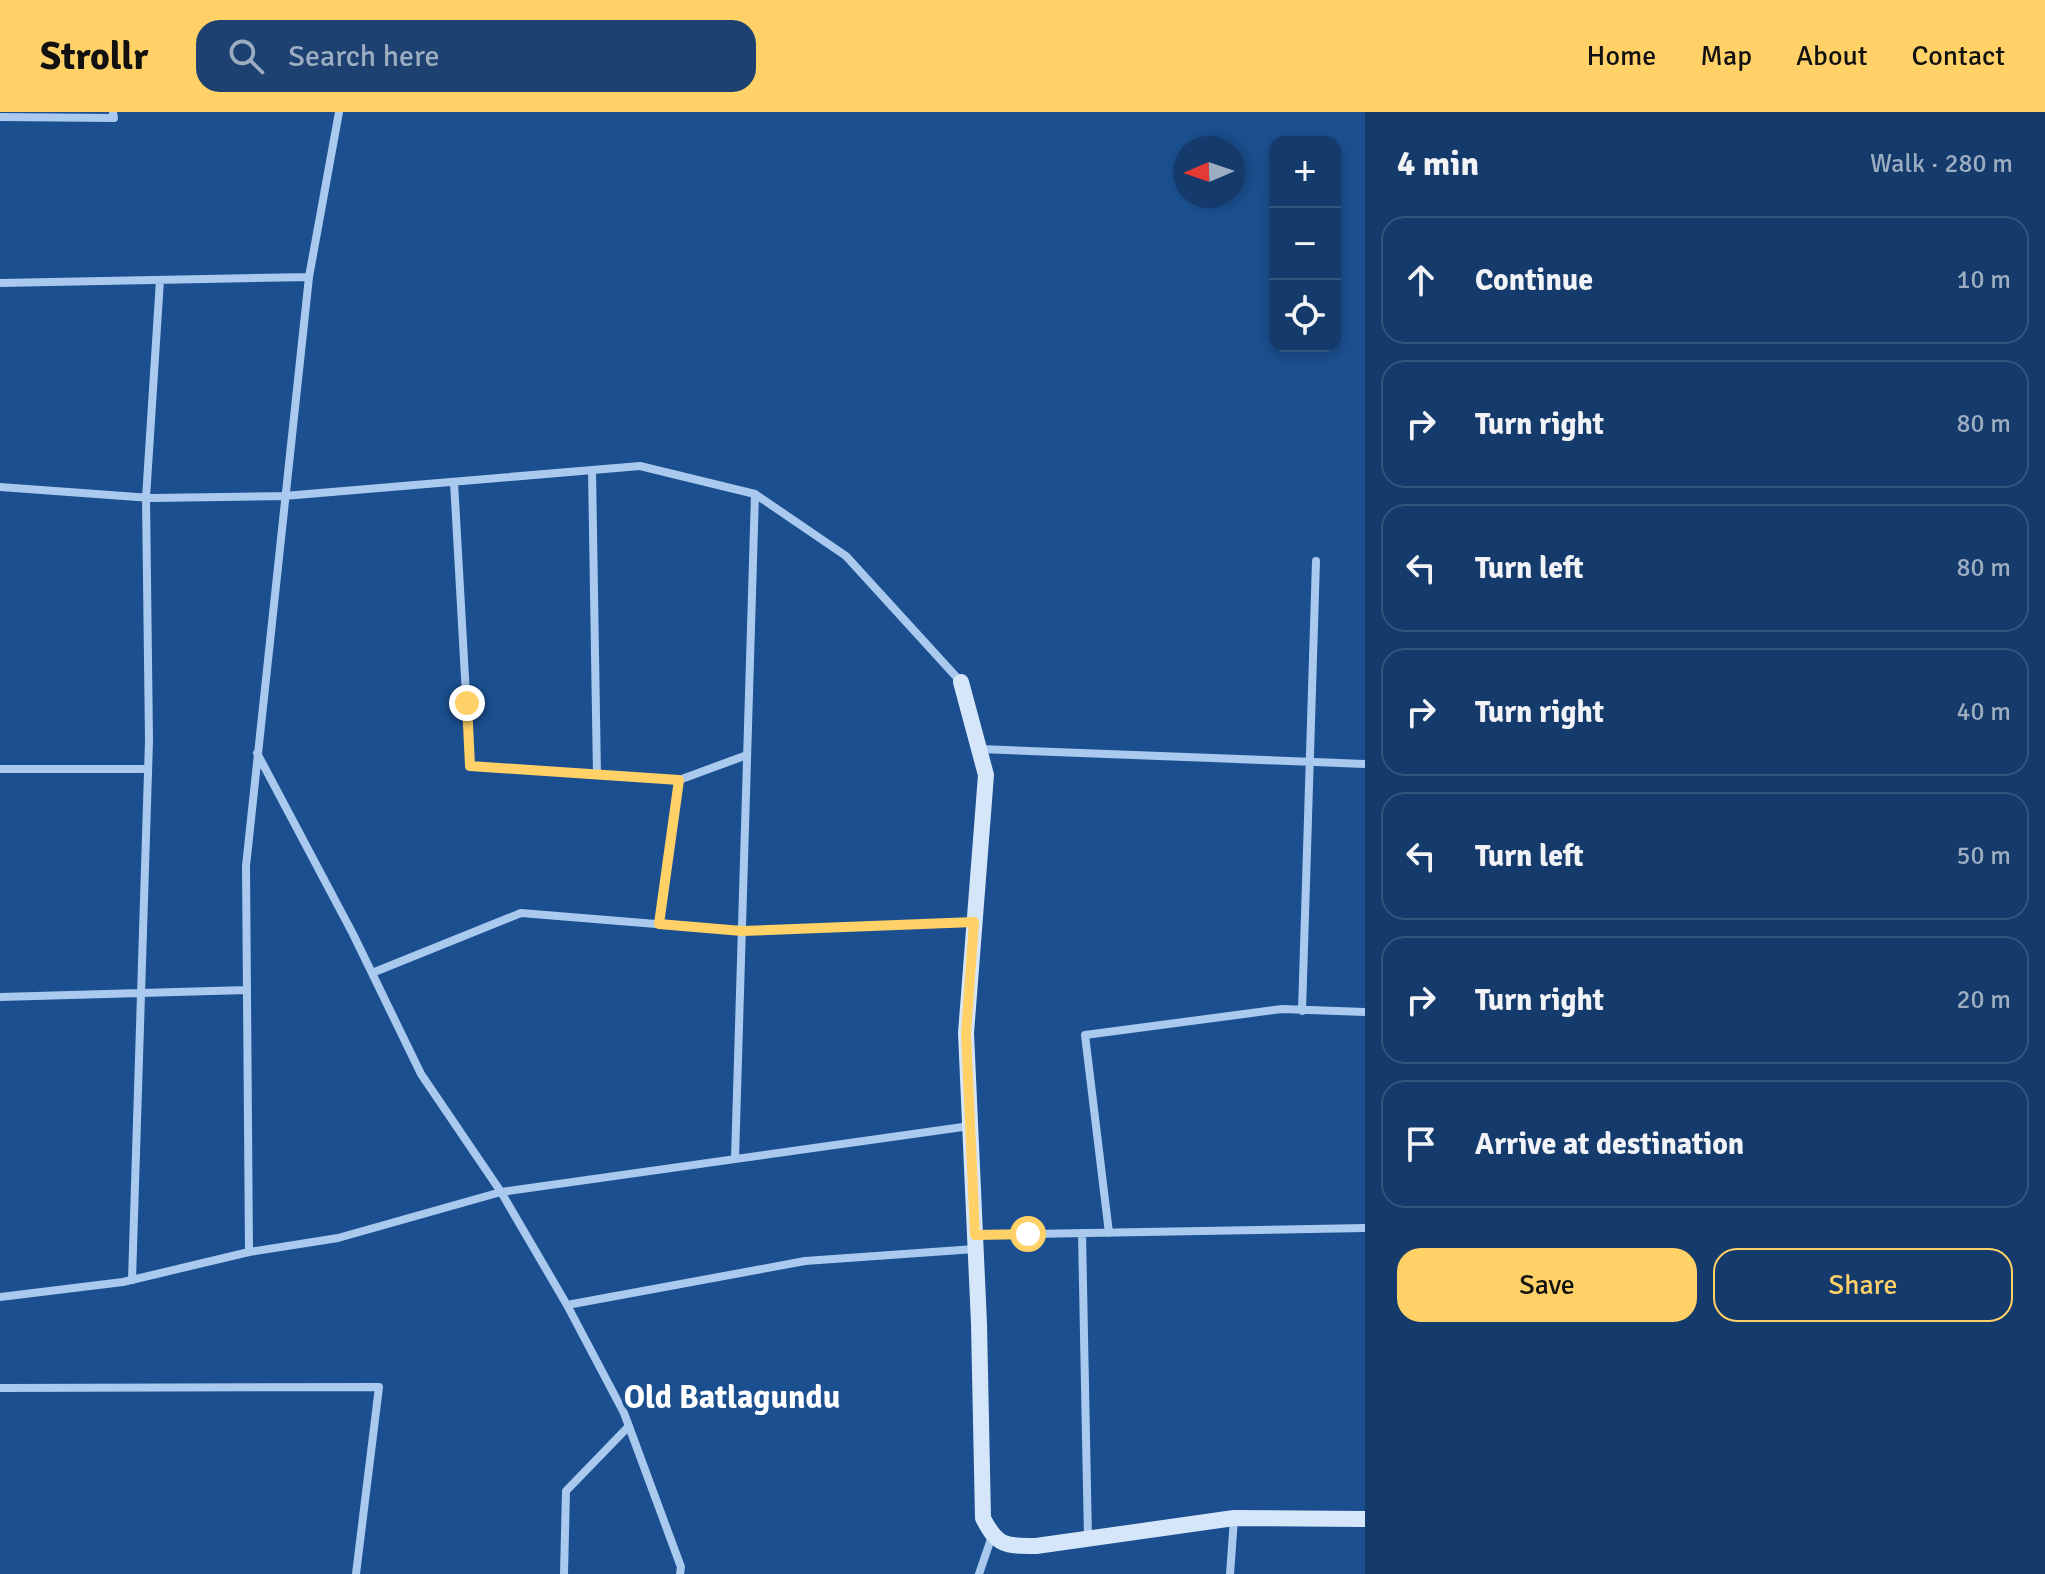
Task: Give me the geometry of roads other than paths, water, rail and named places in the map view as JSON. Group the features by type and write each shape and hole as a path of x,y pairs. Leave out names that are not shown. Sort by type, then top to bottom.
{"main road":[{"path":"961,682 986,775 966,1033 983,1518 992,1536 1011,1546 1036,1546 1234,1518 1365,1519"}],"street":[{"path":"0,117 114,118 113,112"},
{"path":"249,1252 246,866 309,277 339,112"},
{"path":"0,283 309,277"},
{"path":"132,1280 148,769 146,498 160,280"},
{"path":"0,487 146,498 284,496 640,466 755,494 846,556 961,682"},
{"path":"592,470 597,775"},
{"path":"454,482 470,766 679,780 747,755"},
{"path":"735,1159 755,494"},
{"path":"1302,1011 1316,561"},
{"path":"979,749 1365,764"},
{"path":"257,753 421,1074 501,1192 567,1305 629,1426 681,1567 680,1574"},
{"path":"0,769 148,769"},
{"path":"659,924 679,780"},
{"path":"372,973 521,913 742,931 974,922"},
{"path":"0,997 247,990"},
{"path":"1109,1233 1085,1035 1282,1009 1365,1012"},
{"path":"0,1297 132,1280 249,1252 338,1238 501,1192 970,1126"},
{"path":"567,1305 805,1261 975,1242 1082,1233 1365,1228"},
{"path":"1082,1233 1088,1539"},
{"path":"0,1388 379,1387 356,1574"},
{"path":"564,1574 566,1491 629,1426"},
{"path":"1230,1574 1234,1518"},
{"path":"979,1574 992,1536"}],"district":[{"name":"Old Batlagundu","path":"732,1397"}]}
